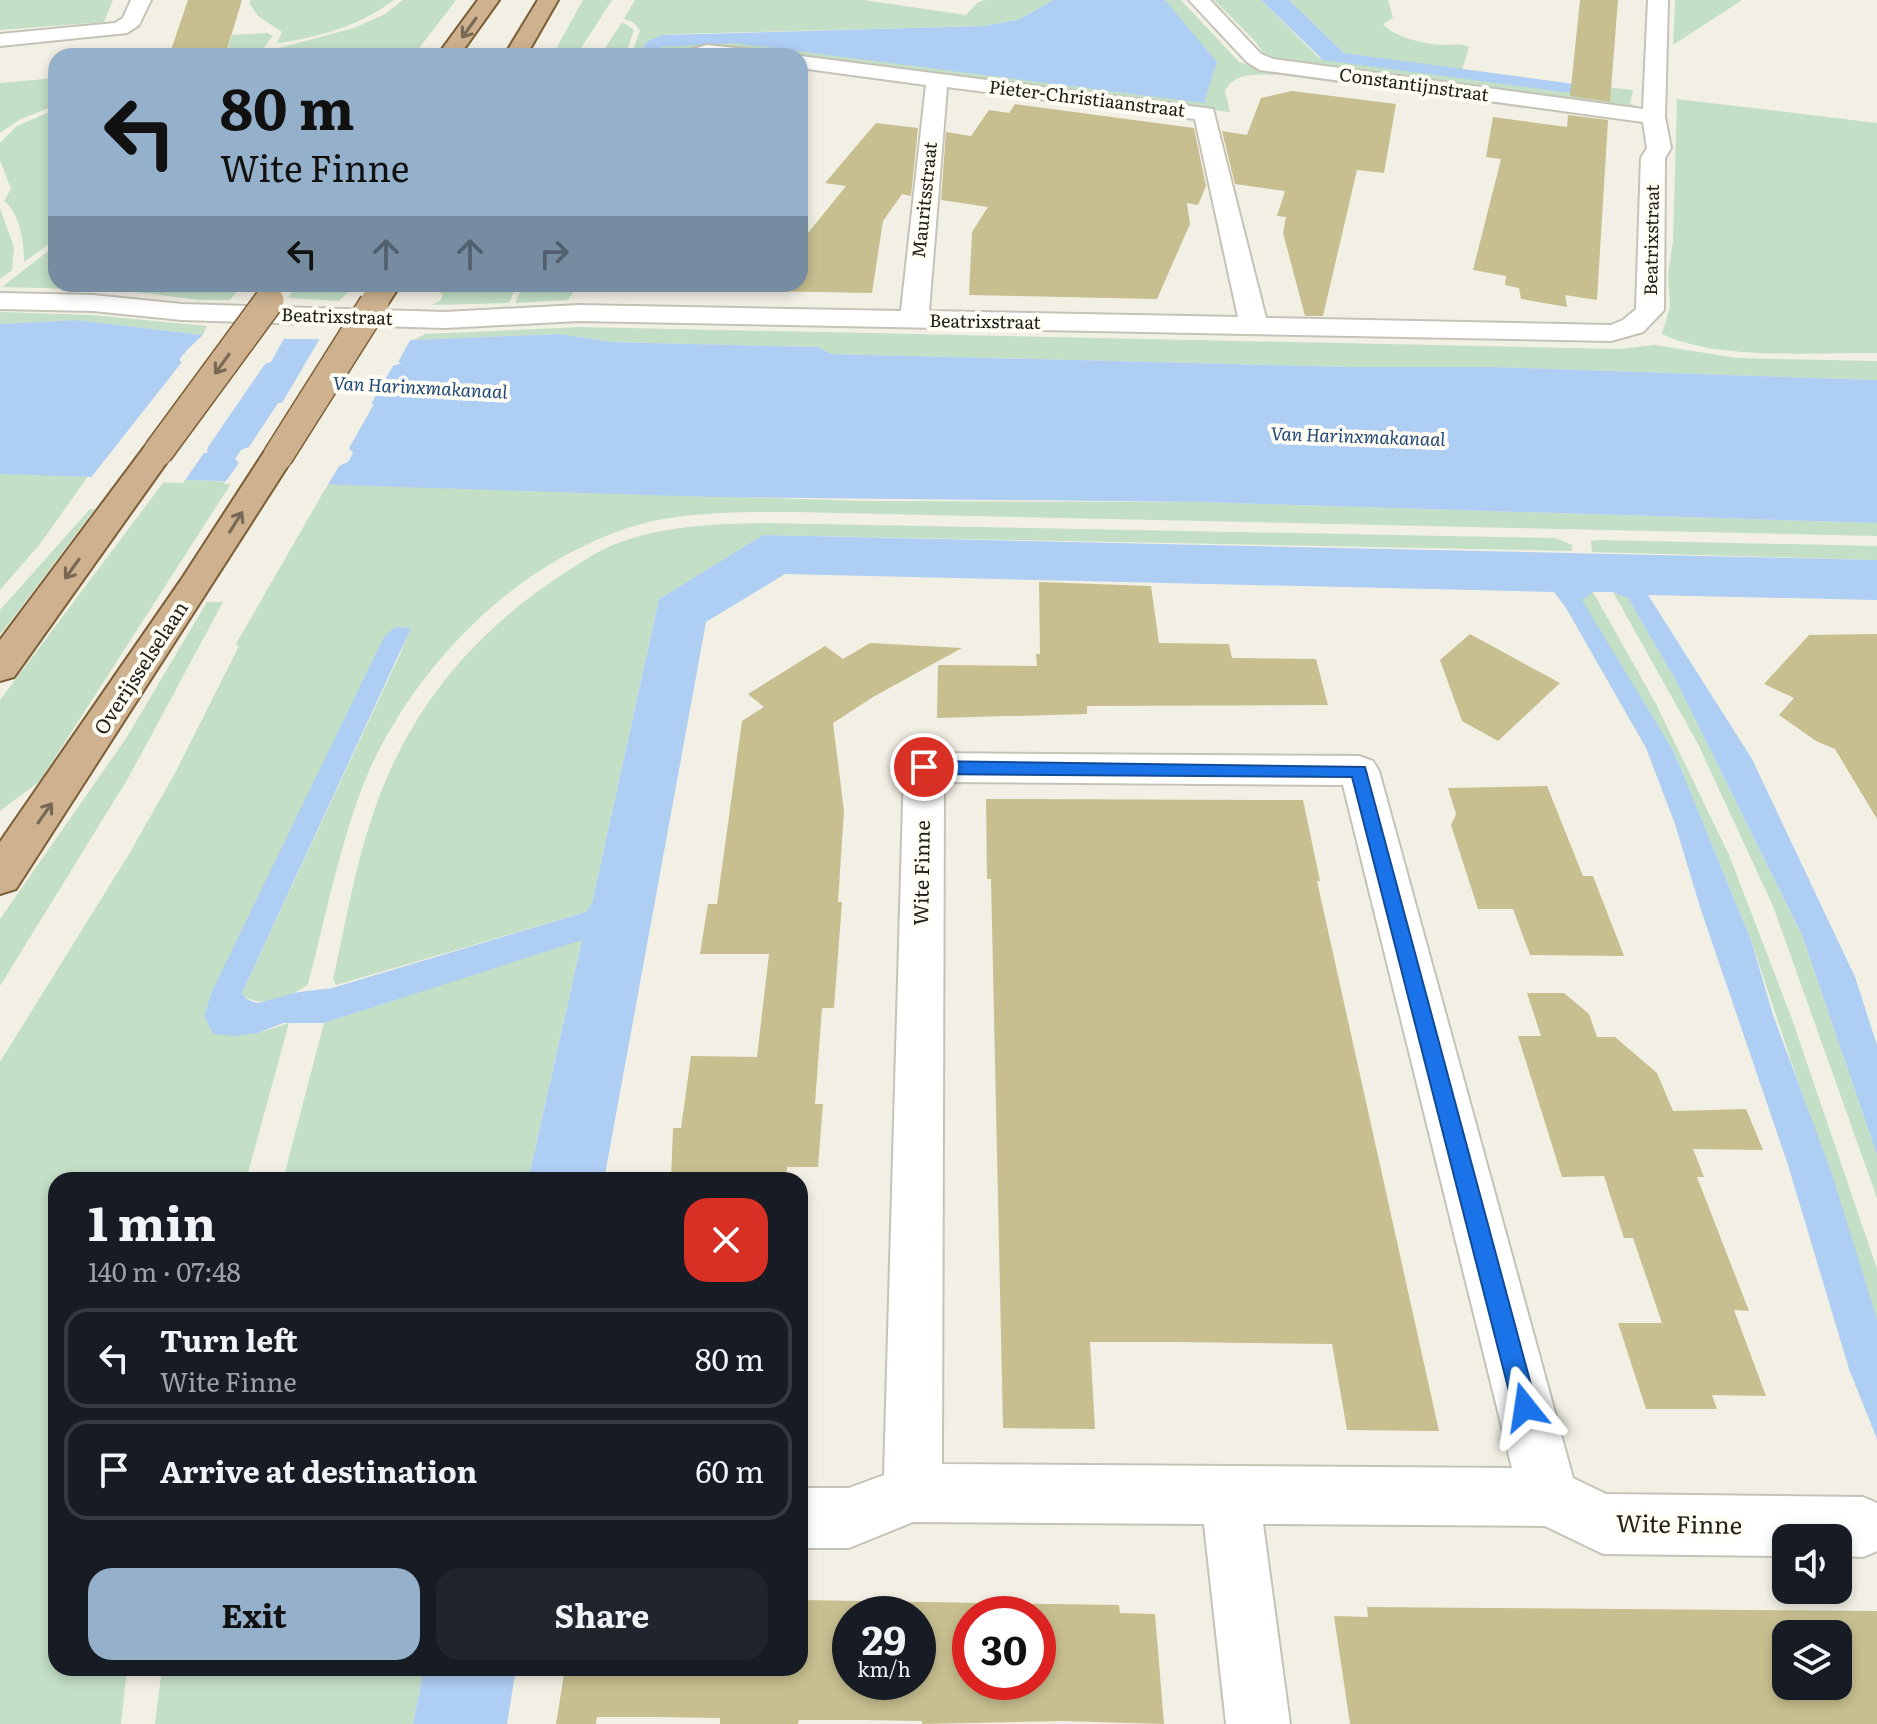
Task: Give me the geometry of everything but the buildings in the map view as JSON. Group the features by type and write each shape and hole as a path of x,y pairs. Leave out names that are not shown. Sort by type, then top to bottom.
{"main road":[{"path":"454,48 489,0"},
{"path":"520,48 548,0"},
{"path":"0,668 275,293"},
{"name":"Overijsselselaan","path":"0,877 194,588 381,294"}],"street":[{"path":"0,40 120,29 132,21 141,0"},
{"name":"Constantijnstraat","path":"1199,0 1254,58 1268,65 1654,117"},
{"name":"Beatrixstraat","path":"0,301 93,303 182,312 445,320 579,313 1591,333 1628,330 1644,320 1650,310 1653,158 1659,148 1654,117 1658,0"},
{"name":"Pieter-Christiaanstraat","path":"808,63 1205,114 1254,327"},
{"name":"Mauritsstraat","path":"914,320 937,79"},
{"path":"579,313 588,292"},
{"name":"Wite Finne","path":"913,1493 924,767 940,767 1359,771 1549,1497"},
{"name":"Wite Finne","path":"808,1518 849,1518 913,1493 1549,1497 1603,1524 1863,1527"},
{"path":"1230,1495 1258,1724"}],"green space":[{"path":"0,0 113,0 104,22 0,30"},
{"path":"251,0 394,0 368,17 339,29 277,43 282,32 258,16 249,3"},
{"path":"403,0 456,0 419,48 279,48 354,28 385,14"},
{"path":"583,0 612,0 581,48 556,48"},
{"path":"635,0 863,0 966,15 978,2 986,0 1053,0 1020,19 984,26 672,34 646,42 644,48 634,48 640,30 633,22 624,19"},
{"path":"1165,0 1181,0 1239,62 1277,75 1263,74 1234,80 1225,91 1230,112 808,59 808,48 659,48 710,43 1178,19"},
{"path":"1214,0 1261,0 1319,58 1601,97 1605,87 1633,90 1630,103 1635,106 1620,107 1293,65 1266,57 1256,42"},
{"path":"1289,0 1388,0 1393,18 1383,24 1388,29 1428,43 1469,47 1462,70 1344,53"},
{"path":"1675,0 1742,0 1673,45"},
{"path":"622,22 634,30 628,48 605,48"},
{"path":"267,33 273,36 264,48 228,48 232,35"},
{"path":"48,79 48,108 19,120 0,133 0,83"},
{"path":"1677,99 1877,123 1877,353 1738,352 1685,343 1662,334 1670,307 1668,274 1673,241"},
{"path":"48,112 48,245 24,262 17,220 4,201 11,189 0,160 0,143 17,126"},
{"path":"0,208 14,248 12,270 0,279"},
{"path":"48,251 48,288 2,287"},
{"path":"137,292 236,292 230,300 199,300"},
{"path":"292,292 348,292 339,301 288,298"},
{"path":"439,292 514,292 509,303 431,305 440,301 443,295"},
{"path":"520,292 574,292 568,300 515,303"},
{"path":"0,312 92,315 207,326 203,335 75,320 0,324"},
{"path":"580,327 1619,349 1655,345 1737,358 1877,361 1877,380 1494,367 1353,367 830,354 818,347 612,342 559,334 413,340 425,334"},
{"path":"0,474 88,476 40,544 0,590"},
{"path":"166,479 232,482 40,781 0,811 0,700"},
{"path":"328,484 864,501 1199,502 1877,523 1877,536 793,512 705,514 640,524 581,547 544,568 478,619 449,649 398,716 366,777 346,835 308,984 275,1000 249,998 242,993 408,637 212,991 204,1016 213,1034 258,1033 289,1023 248,1172 48,1172 48,1676 126,1676 121,1724 0,1724 0,1062 129,854 175,773 239,646 236,644"},
{"path":"90,509 95,509 0,635 0,610"},
{"path":"761,523 1556,538 1572,545 1572,551 763,535 659,599 592,903 586,912 336,985 333,979 355,879 385,782 422,712 469,652 527,599 610,546 670,529"},
{"path":"1591,541 1877,546 1877,560 1592,552"},
{"path":"1593,592 1656,704 1729,855 1792,1019 1877,1269 1877,1320 1751,940 1674,752 1581,600"},
{"path":"1613,592 1628,598 1676,681 1802,935 1877,1155 1877,1198 1773,906 1697,742"},
{"path":"207,602 223,602 130,775 0,986 0,919 125,740"},
{"path":"582,939 530,1172 285,1172 324,1023"},
{"path":"161,1676 422,1676 413,1724 155,1724"}],"water":[{"path":"1053,0 1165,0 1217,62 1204,103 808,52 808,48 734,43 644,48 646,42 662,35 984,26 1020,19"},
{"path":"1261,0 1289,0 1344,53 1604,88 1601,97 1323,60"},
{"name":"Van Harinxmakanaal","path":"75,320 203,335 292,339 413,340 559,334 612,342 818,347 831,354 1353,367 1494,367 1877,380 1877,523 1199,502 713,497 0,474 0,324"},
{"path":"763,535 1877,560 1877,600 1648,595 1752,759 1855,977 1877,1045 1877,1155 1802,935 1676,681 1628,598 1613,592 1593,592 1582,600 1674,752 1751,940 1773,1015 1831,1171 1877,1319 1877,1439 1849,1369 1788,1165 1675,824 1646,748 1554,592 785,574 706,622 605,1172 530,1172 582,940 324,1023 283,1023 258,1033 234,1036 213,1034 204,1016 212,991 384,637 395,627 411,628 242,993 248,1000 258,1003 299,992 332,988 586,912 592,903 659,599"},
{"path":"422,1676 515,1676 507,1724 413,1724"}],"pier":[{"path":"207,331 286,335 271,362 265,364 208,447 207,453 183,483 89,480 182,362 179,360"},
{"path":"322,335 412,337 398,362 402,363 393,366 371,404 374,404 349,448 353,453 348,462 339,466 326,488 224,484 239,463 235,459 241,450 249,447 278,403 282,403"}],"route":[{"path":"924,767 1359,771 1525,1407"}]}
